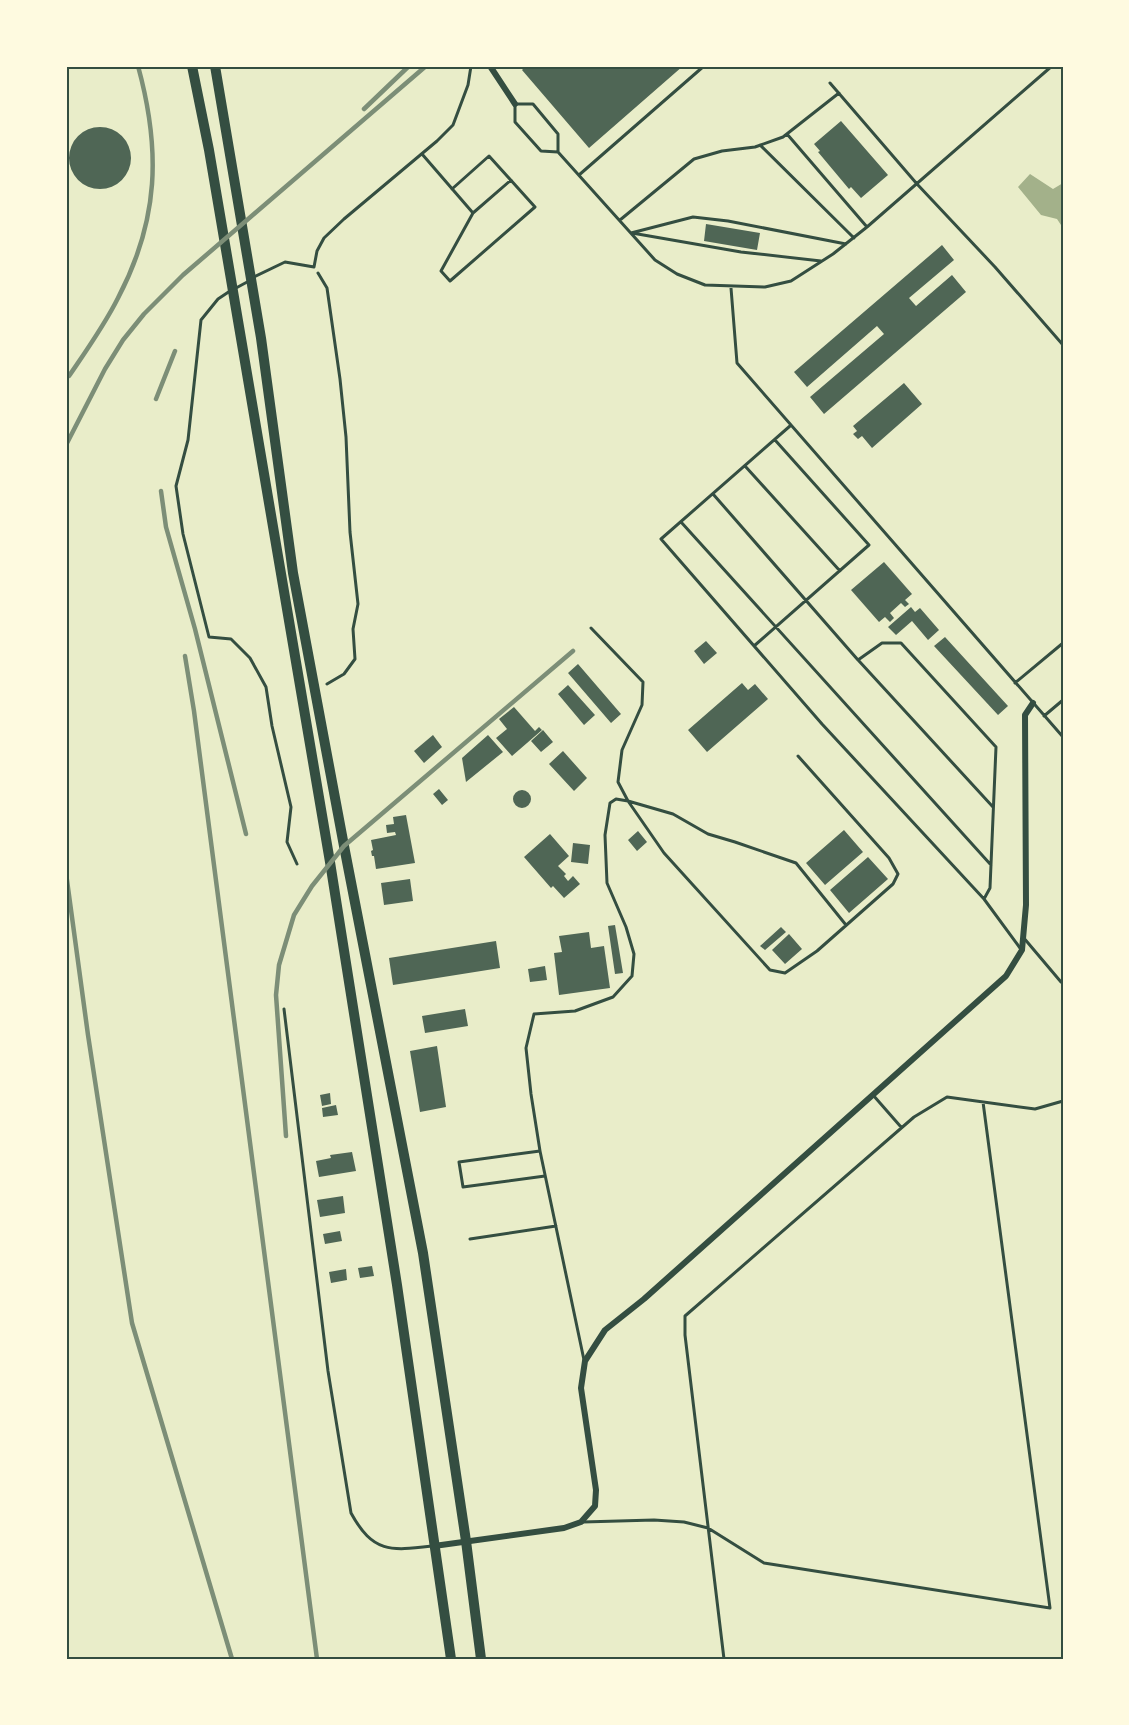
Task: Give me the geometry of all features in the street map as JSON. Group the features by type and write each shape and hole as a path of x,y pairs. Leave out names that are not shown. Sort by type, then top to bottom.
{"main road":[{"path":"192,66 209,150 330,862 400,1307 451,1659"},
{"path":"215,66 261,338 293,573 423,1253 482,1659"}],"street":[{"path":"490,66 515,104"},
{"path":"434,1546 564,1528 581,1522 595,1506 596,1490 581,1388 585,1361 605,1330 644,1299 1006,976 1022,950 1026,905 1025,715 1033,703"}],"lane":[{"path":"297,864 287,842 291,807 272,726 266,687 250,658 231,639 209,638 183,534 176,486 188,440 201,320 218,299 271,268 285,262 314,267 317,252 324,238 453,125 468,85 471,66"},
{"path":"579,175 704,66"},
{"path":"558,152 541,151 515,122 515,104 532,104 558,134 558,152 655,260 677,274 705,285 731,288 765,287 791,281 854,238 1052,66"},
{"path":"830,83 917,184 995,267 1063,345"},
{"path":"620,221 694,159 722,151 760,145 787,134 839,93"},
{"path":"787,134 867,227"},
{"path":"760,145 854,238"},
{"path":"422,154 472,213"},
{"path":"452,189 489,156 511,180 535,207 450,281 441,271 472,213 511,180"},
{"path":"630,233 693,217 728,221 846,244"},
{"path":"630,233 741,252 822,261"},
{"path":"731,288 736,363 1063,738"},
{"path":"790,426 661,539 822,724 984,899 1022,950"},
{"path":"754,646 869,545 775,440"},
{"path":"745,466 840,571"},
{"path":"713,494 858,660 993,807"},
{"path":"681,522 991,865"},
{"path":"591,628 643,682 642,705 622,750 618,782 628,801 664,852 770,970 786,973 846,926 893,884 898,874 889,858 798,756"},
{"path":"1016,683 1063,642"},
{"path":"858,660 882,643 900,643 996,747 990,888 984,899"},
{"path":"1044,716 1063,700"},
{"path":"585,1361 540,1150 526,1048 534,1014 575,1011 614,997 632,976 634,954 626,927 607,883 605,835 610,803 616,799 628,801 673,814 708,834 796,863 846,926"},
{"path":"1023,937 1062,982"},
{"path":"284,1009 328,1371 351,1513 370,1540 386,1547 434,1546"},
{"path":"873,1094 901,1127"},
{"path":"724,1659 685,1335 685,1316 914,1116 947,1097 1035,1109 1063,1101"},
{"path":"581,1522 672,1520 708,1528 764,1563 1050,1608 983,1102"},
{"path":"540,1150 459,1162 463,1187 545,1176"},
{"path":"470,1239 556,1226"}],"path":[{"path":"314,267 327,288 340,379 346,437 350,532 358,604 353,629 355,658 344,674 315,690"}],"shaded area":[{"path":"1030,174 1053,189 1063,183 1063,228 1057,219 1041,215 1018,187"}],"building":[{"path":"526,66 683,66 589,148 522,70"},
{"path":"841,121 888,175 861,198 851,187 849,189 814,144"},
{"path":"94,127 106,127 122,136 129,146 131,158 129,170 122,180 106,189 94,189 83,184 74,175 69,164 69,152 74,141 83,132"},
{"path":"706,224 760,233 757,250 704,241"},
{"path":"942,245 954,260 909,298 916,306 952,275 966,292 824,414 810,397 884,334 877,326 807,387 794,372"},
{"path":"904,383 922,404 872,448 862,436 858,439 853,434 857,431 853,426"},
{"path":"884,562 912,594 905,600 909,604 905,607 901,603 890,613 894,618 890,622 885,617 879,622 851,590"},
{"path":"911,607 915,612 920,608 939,630 928,640 912,621 896,635 888,627"},
{"path":"945,637 1008,706 998,715 934,646"},
{"path":"706,641 717,653 704,664 694,651"},
{"path":"578,664 621,714 611,723 568,673"},
{"path":"742,683 748,690 755,684 768,699 707,752 688,730"},
{"path":"568,685 595,715 584,725 558,694"},
{"path":"514,707 535,731 539,727 542,730 512,756 496,738 507,729 499,719"},
{"path":"543,730 553,742 541,752 531,741"},
{"path":"433,735 442,747 424,763 414,751"},
{"path":"488,735 503,752 466,782 462,758"},
{"path":"563,751 587,778 574,791 549,764"},
{"path":"439,789 448,800 442,805 433,794"},
{"path":"522,790 528,793 531,799 528,805 522,808 516,805 513,799 516,793"},
{"path":"406,815 415,863 376,869 371,851 373,850 371,840 396,835 395,832 387,833 386,825 394,824 393,817"},
{"path":"844,830 863,852 825,885 806,863"},
{"path":"638,831 647,842 637,851 628,840"},
{"path":"550,834 569,856 558,866 566,874 564,876 568,881 573,876 580,884 564,898 553,886 551,888 524,857"},
{"path":"573,843 590,845 588,864 571,862"},
{"path":"868,857 888,879 849,913 830,890"},
{"path":"410,879 413,901 384,905 381,883"},
{"path":"615,925 623,973 615,974 608,926"},
{"path":"781,927 786,932 765,950 760,946"},
{"path":"589,932 591,948 604,946 610,988 559,995 554,953 562,952 559,936"},
{"path":"789,934 802,949 785,964 772,950"},
{"path":"496,941 500,968 393,985 389,958"},
{"path":"545,966 547,980 530,982 528,969"},
{"path":"465,1009 468,1026 425,1033 422,1016"},
{"path":"437,1046 446,1107 420,1112 410,1051"},
{"path":"330,1093 331,1104 322,1106 320,1095"},
{"path":"336,1105 338,1115 323,1117 322,1108"},
{"path":"352,1152 356,1171 319,1177 316,1161 331,1158 330,1155"},
{"path":"343,1196 345,1213 320,1217 317,1200"},
{"path":"340,1231 342,1241 325,1244 323,1234"},
{"path":"372,1266 374,1276 360,1278 358,1268"},
{"path":"346,1269 347,1280 331,1283 329,1272"}],"railway":[{"path":"69,376 118,298 142,241 152,184 153,156 150,127 138,66"},
{"path":"364,109 409,66"},
{"path":"66,445 105,369 123,340 144,314 183,275 426,66"},
{"path":"156,399 175,351"},
{"path":"161,491 166,527 195,629 246,834"},
{"path":"286,1136 276,995 279,965 294,915 312,886 344,846 573,651"},
{"path":"185,656 317,1659"},
{"path":"66,873 132,1323 232,1659"}]}
